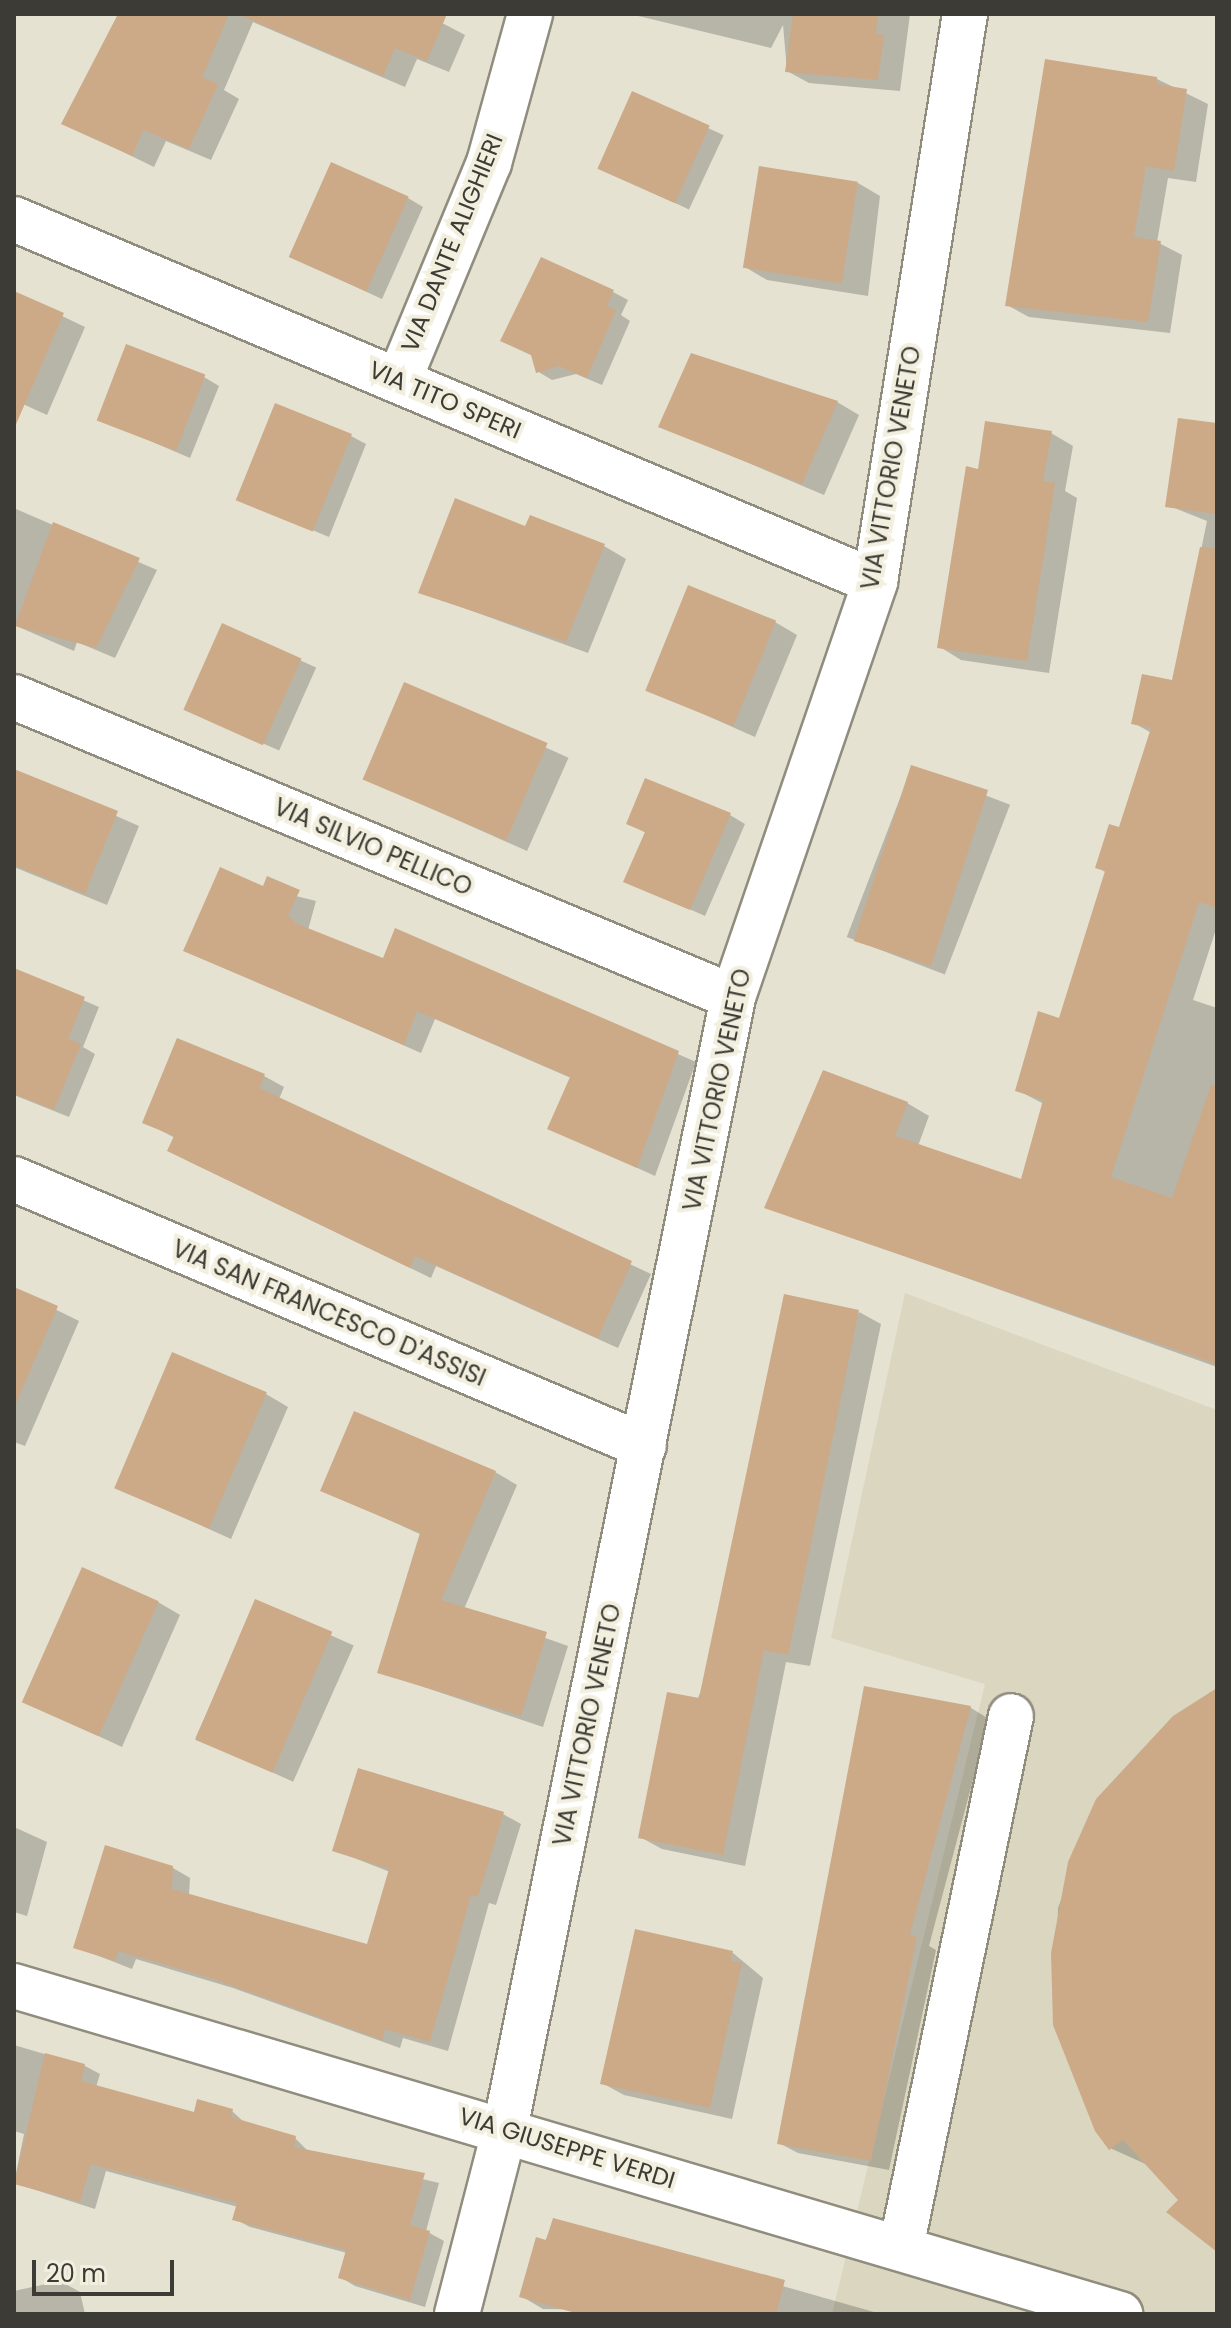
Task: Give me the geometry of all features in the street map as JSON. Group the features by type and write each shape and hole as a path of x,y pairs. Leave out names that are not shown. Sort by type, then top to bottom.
{"street":[{"name":"VIA DANTE ALIGHIERI","path":"399,380 489,163 530,14"},
{"name":"VIA VITTORIO VENETO","path":"457,2314 505,2129 733,997 875,582 965,14"},
{"name":"VIA TITO SPERI","path":"14,219 875,582"},
{"name":"VIA SILVIO PELLICO","path":"14,697 733,997"},
{"name":"VIA SAN FRANCESCO D'ASSISI","path":"14,1179 644,1446"},
{"path":"901,2248 1011,1716"},
{"name":"VIA GIUSEPPE VERDI","path":"14,1986 505,2129 1120,2314"}],"shaded area":[{"path":"905,1293 1217,1410 1217,2314 832,2314 985,1684 831,1638"}],"building":[{"path":"118,14 229,14 202,77 218,84 189,149 143,130 132,156 61,124"},
{"path":"237,14 447,14 427,61 395,48 383,76"},
{"path":"793,14 878,14 876,34 884,35 878,80 785,72"},
{"path":"1045,59 1157,77 1157,84 1187,89 1174,171 1146,166 1134,237 1161,241 1148,322 1005,306"},
{"path":"632,91 710,126 675,203 597,169"},
{"path":"331,162 409,197 366,292 289,257"},
{"path":"759,166 858,182 842,283 743,268"},
{"path":"541,257 614,290 607,306 616,310 587,378 559,366 536,373 531,355 500,341"},
{"path":"14,291 64,313 14,429"},
{"path":"126,344 205,374 176,451 97,421"},
{"path":"691,353 838,401 802,484 658,427"},
{"path":"275,403 352,434 313,531 236,500"},
{"path":"1178,418 1217,423 1217,514 1165,507"},
{"path":"985,421 1052,431 1043,481 1055,483 1027,661 937,648 966,466 978,469"},
{"path":"455,498 525,526 530,515 605,544 566,642 418,593"},
{"path":"53,522 140,558 96,648 15,626"},
{"path":"1200,547 1217,549 1217,908 1199,902 1111,1177 1172,1198 1211,1085 1217,1086 1217,1364 764,1208 823,1070 908,1102 895,1136 1021,1179 1043,1100 1015,1091 1038,1011 1059,1018 1105,871 1095,868 1109,824 1119,827 1151,728 1131,724 1142,674 1172,680"},
{"path":"688,585 776,621 733,726 645,691"},
{"path":"222,623 301,658 263,745 183,710"},
{"path":"404,682 548,743 506,841 363,780"},
{"path":"911,765 988,790 931,966 854,941"},
{"path":"14,769 118,811 85,894 14,865"},
{"path":"645,778 731,813 690,910 623,882 645,832 626,824"},
{"path":"220,867 263,886 267,876 300,890 288,915 295,923 383,958 395,928 679,1051 637,1168 547,1129 570,1077 417,1011 404,1045 183,951"},
{"path":"14,968 85,997 68,1039 81,1044 54,1110 14,1094"},
{"path":"177,1038 265,1074 259,1088 632,1261 598,1338 415,1256 410,1268 167,1151 174,1136 142,1123"},
{"path":"14,1287 58,1306 14,1408"},
{"path":"784,1294 859,1310 788,1655 764,1650 723,1855 638,1838 667,1692 699,1698"},
{"path":"172,1352 267,1392 209,1528 114,1488"},
{"path":"354,1411 496,1471 441,1600 547,1632 521,1716 377,1673 420,1533 320,1491"},
{"path":"82,1567 159,1601 99,1736 22,1702"},
{"path":"255,1599 332,1632 273,1773 195,1740"},
{"path":"864,1686 971,1706 910,1935 917,1937 871,2161 777,2144"},
{"path":"1217,1688 1217,2252 1166,2212 1178,2200 1123,2140 1109,2150 1095,2131 1053,2025 1051,1953 1068,1862 1096,1799 1173,1716"},
{"path":"358,1768 504,1812 478,1897 471,1895 430,2042 385,2029 382,2040 214,1979 118,1951 115,1961 73,1948 105,1845 173,1866 172,1889 367,1944 389,1869 332,1851"},
{"path":"635,1929 733,1951 731,1961 742,1963 710,2108 600,2084"},
{"path":"45,2053 85,2064 81,2081 194,2112 197,2099 233,2109 231,2117 296,2136 294,2147 425,2173 410,2225 430,2231 410,2300 338,2278 346,2250 232,2220 237,2203 91,2164 80,2202 14,2184"},
{"path":"553,2218 785,2280 776,2314 579,2314 519,2297 536,2237 546,2240"}]}
